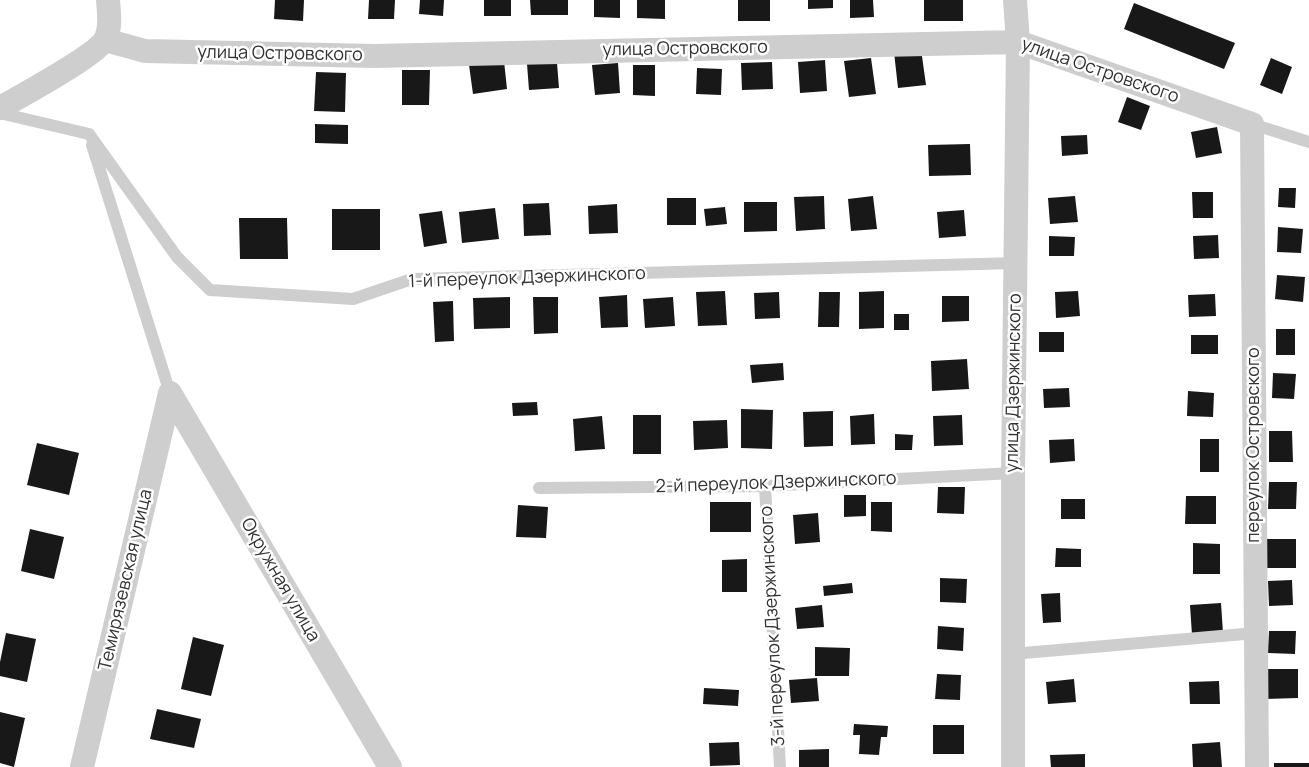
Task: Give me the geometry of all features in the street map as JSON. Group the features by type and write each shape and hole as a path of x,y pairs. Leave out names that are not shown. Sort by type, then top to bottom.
{"street":[{"path":"0,108 91,52 105,40 109,25 108,0"},
{"name":"улица Дзержинского","path":"1013,767 1013,473 1017,264 1018,42 1015,0"},
{"name":"улица Островского","path":"105,40 145,51 375,56 1018,42 1252,124"},
{"name":"переулок Островского","path":"1252,124 1256,767"},
{"name":"Темирязевская улица","path":"82,767 170,393"},
{"name":"Окружная улица","path":"170,393 390,767"}],"lane":[{"path":"0,113 89,134 170,393"},
{"path":"1252,124 1309,142"},
{"name":"1-й переулок Дзержинского","path":"89,134 177,257 210,290 353,299 412,279 1017,264"},
{"name":"2-й переулок Дзержинского","path":"539,488 765,486 1013,473"},
{"name":"3-й переулок Дзержинского","path":"765,486 780,767"},
{"path":"1012,654 1256,634"}],"building":[{"path":"275,0 304,0 303,21 274,19"},
{"path":"369,0 395,0 394,19 368,19"},
{"path":"420,0 444,0 443,16 419,14"},
{"path":"484,0 511,0 511,16 484,16"},
{"path":"530,0 568,0 568,15 531,15"},
{"path":"594,0 620,0 620,18 594,17"},
{"path":"637,0 665,0 665,19 637,18"},
{"path":"738,0 770,0 770,21 738,21"},
{"path":"808,0 833,0 833,8 808,9"},
{"path":"850,0 873,0 874,17 850,18"},
{"path":"924,0 963,0 963,21 924,21"},
{"path":"1134,3 1235,43 1224,69 1124,29"},
{"path":"921,49 926,85 898,88 894,52"},
{"path":"871,58 876,94 849,97 844,61"},
{"path":"1271,58 1292,67 1282,94 1260,85"},
{"path":"825,60 827,91 800,93 798,62"},
{"path":"504,61 507,89 473,94 469,65"},
{"path":"772,62 773,89 742,90 741,63"},
{"path":"557,63 559,88 529,90 527,64"},
{"path":"618,63 620,93 595,95 592,65"},
{"path":"633,65 655,65 655,96 633,95"},
{"path":"697,68 722,69 721,95 696,94"},
{"path":"402,70 430,70 429,105 402,105"},
{"path":"316,72 346,73 345,112 314,111"},
{"path":"1127,97 1150,106 1141,130 1118,122"},
{"path":"315,124 348,125 348,144 315,143"},
{"path":"1217,127 1222,153 1196,158 1191,132"},
{"path":"1087,135 1088,154 1062,156 1061,136"},
{"path":"970,144 971,175 929,176 928,145"},
{"path":"1279,188 1296,188 1295,208 1278,207"},
{"path":"1192,192 1213,192 1213,218 1193,218"},
{"path":"824,196 825,229 796,231 794,197"},
{"path":"873,196 877,229 851,231 848,199"},
{"path":"1075,196 1078,222 1050,224 1048,198"},
{"path":"667,198 696,198 696,225 667,225"},
{"path":"744,202 777,202 777,231 744,232"},
{"path":"549,203 551,235 524,236 523,204"},
{"path":"617,204 618,233 589,234 588,206"},
{"path":"725,207 727,224 706,226 704,209"},
{"path":"495,208 499,239 462,243 459,212"},
{"path":"332,209 380,209 380,250 332,250"},
{"path":"964,210 966,236 939,238 937,212"},
{"path":"442,211 447,243 424,247 419,214"},
{"path":"239,218 287,218 288,259 240,259"},
{"path":"1278,227 1303,229 1301,253 1277,252"},
{"path":"1218,235 1219,258 1194,259 1193,236"},
{"path":"1049,236 1075,237 1074,256 1049,256"},
{"path":"1277,275 1305,277 1303,302 1275,299"},
{"path":"725,291 727,325 698,326 696,292"},
{"path":"884,291 884,328 859,329 859,292"},
{"path":"1078,291 1080,316 1056,318 1055,292"},
{"path":"779,292 780,318 755,319 754,293"},
{"path":"819,292 840,292 839,327 818,327"},
{"path":"1215,294 1216,316 1189,317 1188,295"},
{"path":"627,295 628,327 601,328 599,297"},
{"path":"942,296 969,296 969,321 942,322"},
{"path":"510,297 510,328 474,329 473,298"},
{"path":"533,297 558,297 558,333 534,334"},
{"path":"673,297 675,326 645,328 643,299"},
{"path":"453,301 454,341 435,342 433,302"},
{"path":"894,314 909,314 909,330 894,330"},
{"path":"1276,329 1295,329 1295,355 1276,355"},
{"path":"1039,332 1064,332 1064,352 1039,352"},
{"path":"1191,335 1218,335 1218,354 1191,354"},
{"path":"967,359 969,389 932,391 931,361"},
{"path":"783,363 784,380 752,383 750,365"},
{"path":"1273,373 1296,374 1294,399 1272,398"},
{"path":"1069,388 1070,407 1044,408 1043,389"},
{"path":"1188,391 1214,393 1213,417 1187,416"},
{"path":"537,402 538,415 513,416 512,403"},
{"path":"741,409 773,410 772,449 741,448"},
{"path":"833,411 833,446 804,447 803,412"},
{"path":"874,414 875,444 851,445 850,416"},
{"path":"633,415 661,415 661,454 633,454"},
{"path":"962,415 963,445 934,446 933,416"},
{"path":"602,416 605,449 575,451 573,419"},
{"path":"727,420 728,448 694,450 693,421"},
{"path":"1269,431 1292,431 1293,462 1269,462"},
{"path":"895,434 913,435 912,450 895,450"},
{"path":"1074,439 1075,461 1050,463 1049,440"},
{"path":"1200,439 1219,439 1219,472 1200,472"},
{"path":"37,443 79,453 69,495 27,485"},
{"path":"1269,482 1297,482 1296,509 1268,509"},
{"path":"938,487 965,487 964,514 937,513"},
{"path":"844,495 866,495 866,516 844,517"},
{"path":"1186,496 1216,496 1216,524 1185,524"},
{"path":"1061,499 1085,499 1085,519 1061,519"},
{"path":"710,502 751,502 751,532 710,532"},
{"path":"871,502 892,502 892,532 871,531"},
{"path":"518,505 548,507 546,538 516,537"},
{"path":"818,513 820,542 795,544 793,515"},
{"path":"30,529 64,537 54,579 21,571"},
{"path":"1266,539 1296,539 1296,568 1266,568"},
{"path":"1193,543 1220,544 1220,574 1193,574"},
{"path":"1056,548 1081,549 1081,567 1055,567"},
{"path":"747,559 747,592 722,592 722,560"},
{"path":"940,578 967,579 966,603 940,602"},
{"path":"1292,580 1293,605 1269,606 1268,581"},
{"path":"852,583 853,593 824,596 823,586"},
{"path":"1060,593 1061,622 1043,623 1041,594"},
{"path":"1221,603 1223,633 1192,635 1190,605"},
{"path":"822,605 824,627 797,629 795,608"},
{"path":"938,626 964,628 963,651 937,649"},
{"path":"1269,631 1296,631 1295,654 1268,653"},
{"path":"6,633 36,639 27,682 0,676 0,662"},
{"path":"193,637 224,645 211,696 181,689"},
{"path":"815,647 850,648 849,676 815,676"},
{"path":"1265,669 1298,669 1298,698 1265,699"},
{"path":"937,674 961,675 960,700 935,699"},
{"path":"817,678 819,701 791,703 789,680"},
{"path":"1074,679 1076,702 1048,704 1046,682"},
{"path":"1219,681 1220,704 1190,704 1189,682"},
{"path":"704,688 739,690 738,706 703,704"},
{"path":"157,709 201,719 194,748 150,739"},
{"path":"0,712 25,718 14,767 0,763"},
{"path":"854,724 888,726 887,737 881,737 879,755 859,754 860,735 853,735"},
{"path":"933,725 964,725 964,754 933,754"},
{"path":"739,742 740,765 710,766 709,743"},
{"path":"1220,742 1222,767 1193,767 1192,744"},
{"path":"829,749 829,767 799,767 799,750"},
{"path":"1085,754 1085,767 1051,767 1050,755"},
{"path":"1274,763 1309,763 1309,767 1274,767"}]}
